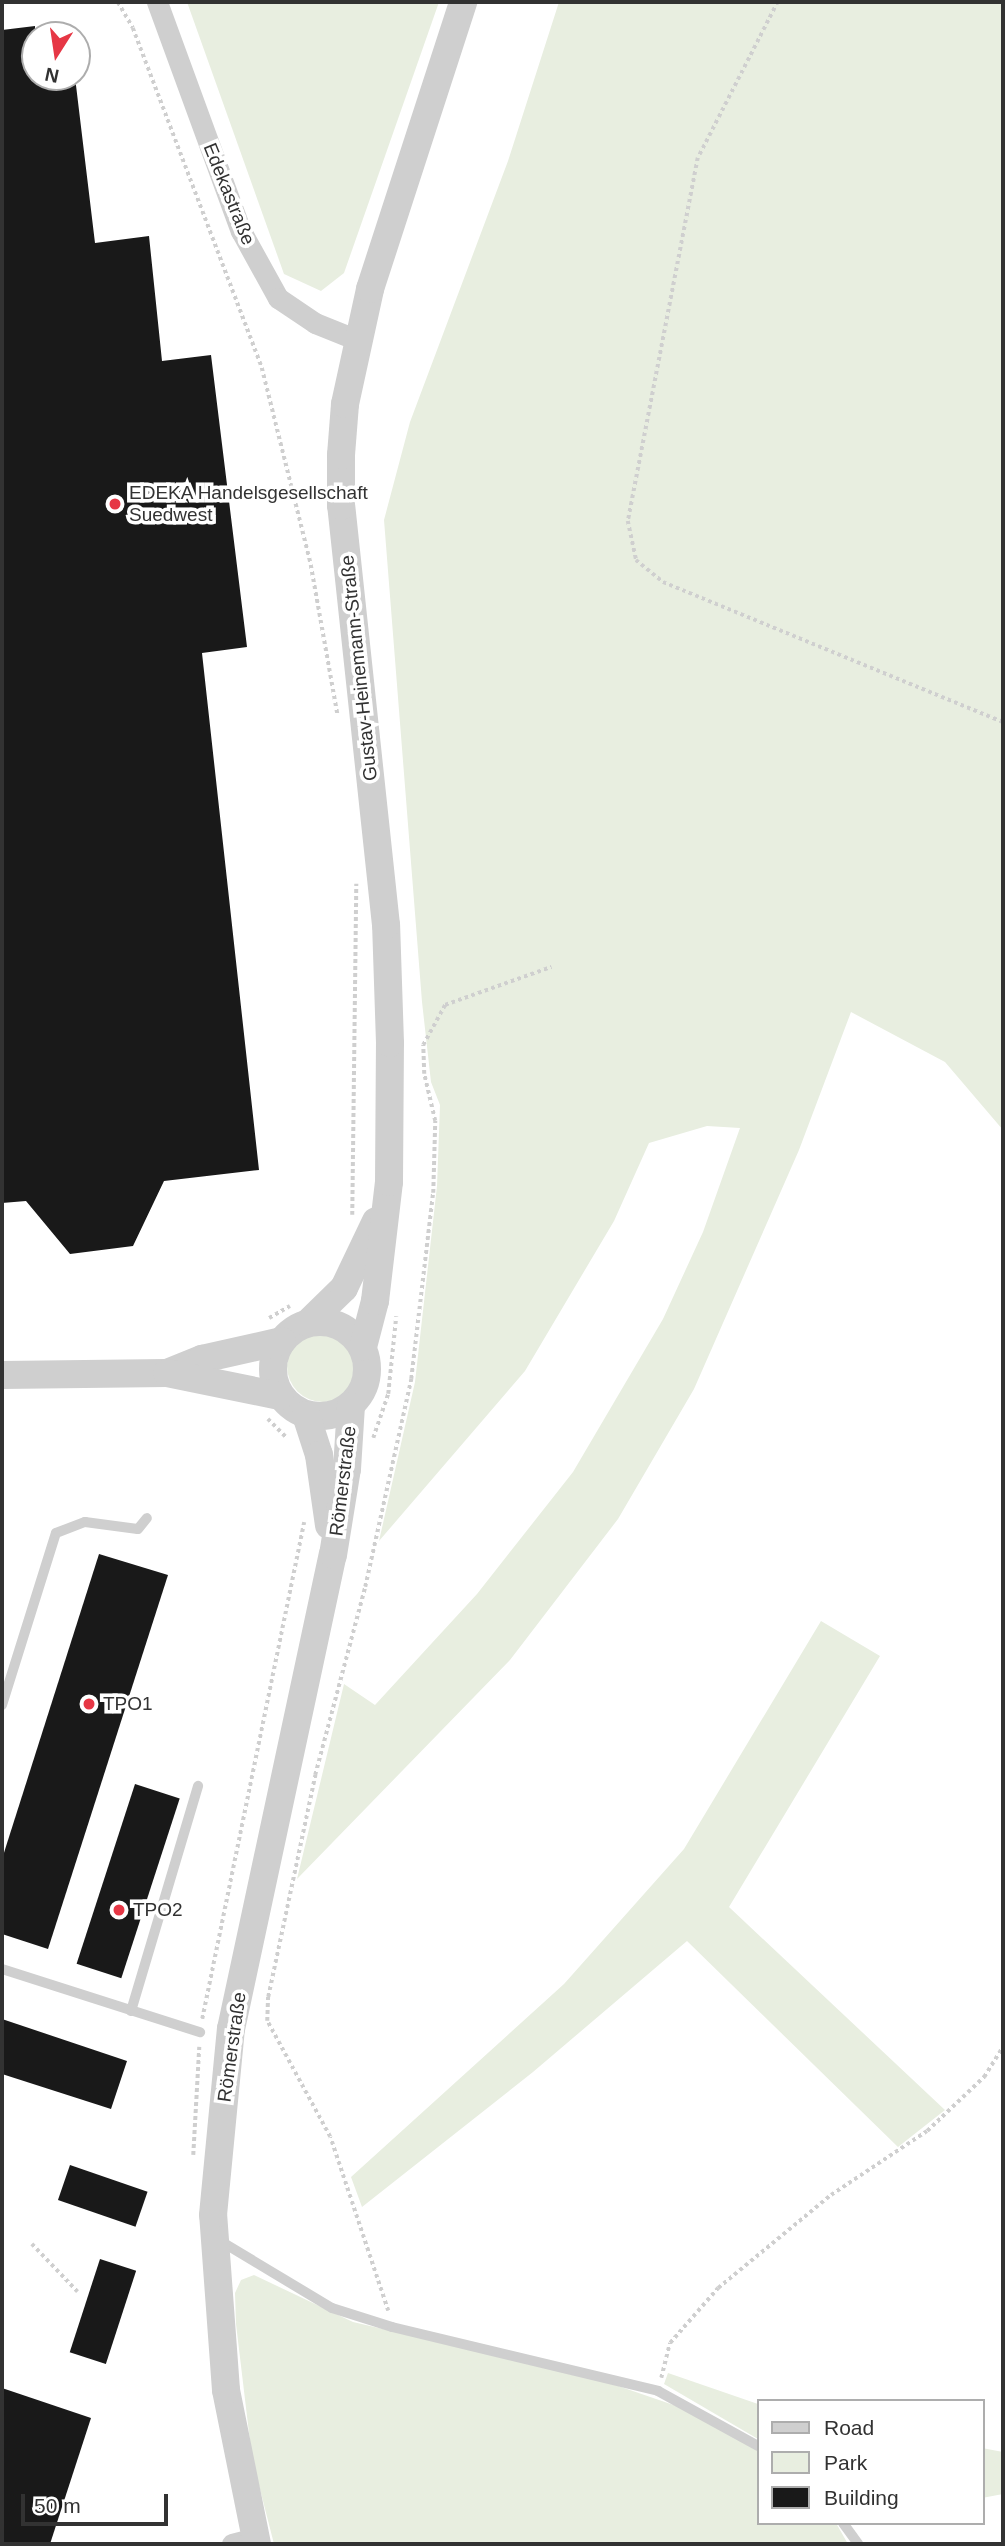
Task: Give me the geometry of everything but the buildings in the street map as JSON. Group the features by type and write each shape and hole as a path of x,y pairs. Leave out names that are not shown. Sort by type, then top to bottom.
{"street":[{"name":"Edekastraße","path":"157,2 241,231 278,298 315,323 357,340"},
{"name":"Gustav-Heinemann-Straße","path":"363,1347 375,1301 389,1182 386,925 341,506 345,404 357,340 463,2"},
{"name":"Gustav-Heinemann-Straße","path":"300,1313 350,1278 367,1248 389,1182"},
{"path":"2,1375 167,1373 280,1396 306,1415 322,1417 351,1406 367,1378 363,1347 339,1325 300,1313 282,1341 272,1365 280,1396"},
{"path":"167,1373 202,1359 282,1341"},
{"name":"Römerstraße","path":"248,2542 226,2390 214,2238 231,2029 333,1555 349,1449 351,1406"},
{"name":"Römerstraße","path":"306,1415 324,1479 333,1555"}],"lane":[{"path":"2,1705 57,1533 85,1522 138,1530 147,1518"},
{"path":"131,2011 198,1786"},
{"path":"2,1969 200,2032"},
{"path":"214,2238 332,2308 392,2327 658,2390 757,2445"},
{"path":"844,2525 858,2544"}],"path":[{"path":"118,2 133,28 262,368 311,565 340,726"},
{"path":"778,2 698,158 628,521 636,560 663,582 1003,722"},
{"path":"352,1217 356,876"},
{"path":"392,2327 356,2204 307,2087 267,2021 268,1997 309,1799 365,1587 411,1378 433,1193 435,1121 424,1074 423,1045 445,1005 551,967"},
{"path":"349,1449 370,1444 381,1423 388,1394 398,1323 393,1308 375,1301"},
{"path":"258,1324 300,1313"},
{"path":"658,2390 670,2343 701,2306 831,2194 927,2131 984,2077 1003,2046"},
{"path":"32,2244 78,2292"}],"green space":[{"path":"187,2 439,2 344,273 321,291 284,274"},
{"path":"559,2 1003,2 1003,1130 945,1062 851,1012 799,1150 694,1389 618,1519 510,1660 297,1879 344,1684 375,1705 477,1594 573,1472 663,1319 703,1232 740,1128 707,1126 649,1143 614,1221 525,1371 379,1541 415,1382 437,1186 440,1105 431,1082 422,1002 384,520 410,422 508,161"},
{"path":"330,1330 349,1340 357,1352 357,1380 349,1392 337,1400 316,1402 297,1392 289,1380 287,1359 297,1340 309,1332"},
{"path":"821,1621 880,1656 729,1907 945,2110 898,2147 687,1941 533,2072 362,2207 351,2177 564,1984 684,1849"},
{"path":"254,2275 353,2322 598,2379 688,2410 757,2449 757,2525 837,2525 848,2544 274,2544 252,2458 236,2324 235,2293 241,2280"},
{"path":"668,2373 757,2404 757,2438 664,2384"},
{"path":"984,2448 1003,2452 1003,2494 984,2498"}],"place":[{"name":"EDEKA Handelsgesellschaft Suedwest","path":"115,504"},
{"name":"TPO1","path":"89,1704"},
{"name":"TPO2","path":"119,1910"}]}
